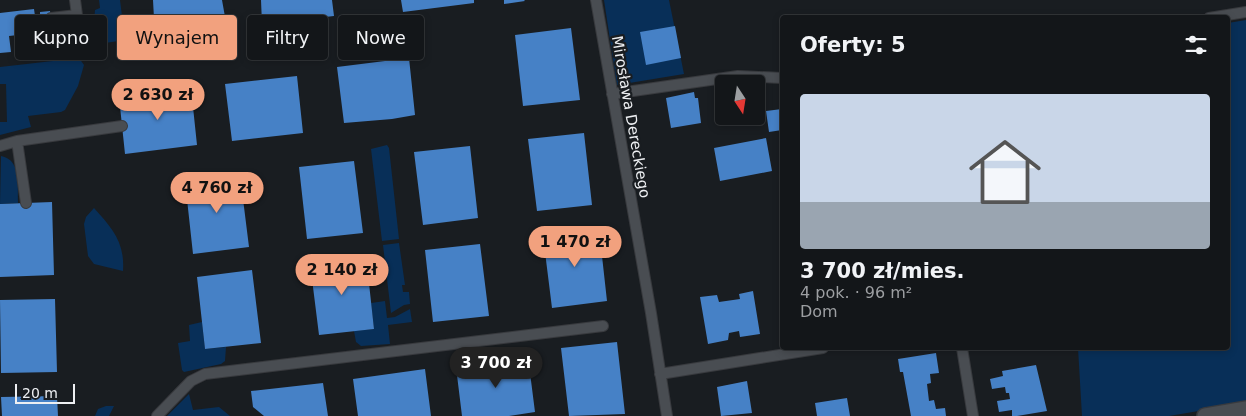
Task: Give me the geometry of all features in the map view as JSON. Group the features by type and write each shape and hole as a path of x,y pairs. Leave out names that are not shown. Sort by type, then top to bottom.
{"street":[{"path":"1205,416 1246,409"}],"lane":[{"path":"70,15 77,14 75,0"},
{"name":"Mirosława Dereckiego","path":"596,0 666,416"},
{"path":"1228,15 1246,12"},
{"path":"612,94 738,76 780,78"},
{"path":"0,146 17,141 122,126"},
{"path":"17,141 26,203"},
{"path":"157,416 191,381 205,374 602,326"},
{"path":"660,374 810,350"},
{"path":"962,350 973,416"}],"shaded area":[{"path":"99,0 120,0 122,15 117,15 117,41 107,43 107,15 95,15 95,10 100,8"},
{"path":"604,0 669,0 684,74 617,85"},
{"path":"1246,20 1246,403 1169,416 1082,416 1078,350 1230,350 1230,23"},
{"path":"61,60 80,60 84,65 78,86 65,110 28,116 31,127 0,135 0,122 7,122 6,84 0,84 0,67"},
{"path":"387,145 389,148 399,239 382,241 371,149"},
{"path":"1,156 8,158 15,168 18,182 18,203 0,204"},
{"path":"94,208 116,236 122,252 123,271 94,264 88,256 84,224 86,217"},
{"path":"399,243 405,285 402,285 403,292 409,292 410,304 404,305 391,313 383,245"},
{"path":"385,301 387,318 395,317 410,309 412,322 388,325 390,344 361,346 356,342 354,331 374,329 371,303"},
{"path":"202,322 205,349 226,347 225,361 221,364 184,372 182,370 178,343 190,341 189,325"},
{"path":"189,394 193,410 219,407 230,416 167,416"},
{"path":"114,406 109,416 95,416 98,409"}],"building":[{"path":"153,0 222,0 225,15 154,15"},
{"path":"261,0 332,0 334,16 328,17 328,15 262,15"},
{"path":"401,0 474,0 474,3 403,12"},
{"path":"504,0 524,0 525,1 504,4"},
{"path":"34,9 35,15 15,15 15,35 9,36 11,52 0,53 0,13"},
{"path":"50,11 51,15 40,15 40,12"},
{"path":"675,26 681,58 646,65 640,32"},
{"path":"571,28 580,100 523,106 515,35"},
{"path":"393,60 409,60 415,115 344,123 337,67"},
{"path":"297,76 303,133 232,141 225,84"},
{"path":"191,88 197,145 125,154 119,97"},
{"path":"694,92 695,98 698,98 701,123 671,128 666,98"},
{"path":"780,109 780,130 769,132 766,111"},
{"path":"584,133 592,205 537,211 528,139"},
{"path":"766,138 772,171 720,181 714,148"},
{"path":"470,146 478,218 423,225 414,152"},
{"path":"354,161 363,233 307,239 299,167"},
{"path":"240,175 249,247 193,254 185,181"},
{"path":"52,202 54,275 0,277 0,204"},
{"path":"599,229 607,301 552,308 543,236"},
{"path":"480,244 489,316 433,322 425,250"},
{"path":"366,256 374,329 319,335 310,263"},
{"path":"252,270 261,343 205,349 197,277"},
{"path":"753,291 760,334 740,337 739,331 729,333 728,340 708,344 700,297 717,295 719,302 740,299 739,294"},
{"path":"55,299 57,372 1,373 0,300"},
{"path":"617,342 625,414 569,416 561,348"},
{"path":"936,353 939,373 930,374 931,383 927,384 929,401 934,400 936,409 945,408 946,416 911,416 903,372 900,372 898,359"},
{"path":"528,357 535,412 509,416 462,416 456,367"},
{"path":"1036,365 1047,411 1017,416 1012,416 1012,410 999,412 997,401 1010,399 1009,393 1006,393 1005,387 992,389 990,379 1003,376 1002,371"},
{"path":"425,369 431,416 358,416 353,379"},
{"path":"747,381 752,413 721,416 717,387"},
{"path":"323,383 328,416 264,416 253,407 251,391"},
{"path":"57,396 58,416 2,416 1,397"},
{"path":"847,398 850,416 817,416 815,403"}]}
